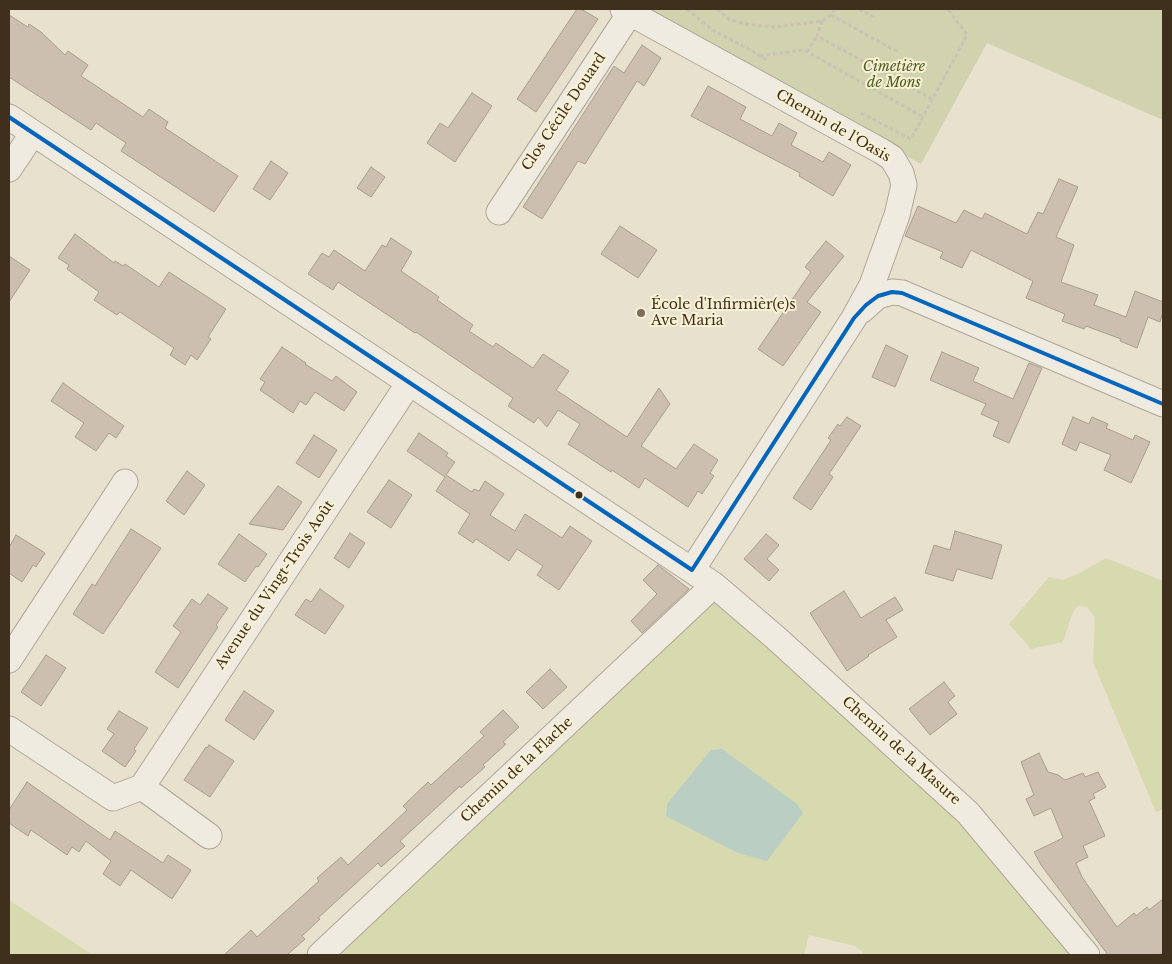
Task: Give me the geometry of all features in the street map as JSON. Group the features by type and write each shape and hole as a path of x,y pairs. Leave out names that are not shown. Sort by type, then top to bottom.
{"street":[{"name":"Clos Cécile Douard","path":"499,212 627,11"},
{"name":"Chemin de l'Oasis","path":"627,11 892,158 901,173 904,185 897,215 872,285 854,318 692,570"},
{"name":"Chemin de la Masure","path":"9,117 714,585 776,638 968,813 1086,955"},
{"path":"9,169 33,133"},
{"path":"854,318 878,296 892,292 902,293 1163,404"},
{"name":"Avenue du Vingt-Trois Août","path":"142,787 410,383"},
{"path":"9,660 125,482"},
{"name":"Chemin de la Flache","path":"320,955 714,585"},
{"path":"9,729 113,798 142,787 209,836"}],"path":[{"path":"687,9 712,30 749,48 773,66"},
{"path":"717,9 729,19 744,24 775,26 822,21 831,16 835,9"},
{"path":"859,9 874,17"},
{"path":"859,112 910,139 966,35 948,9"},
{"path":"831,16 898,52"},
{"path":"807,52 817,36 822,21"},
{"path":"817,36 932,99"},
{"path":"759,56 804,50 923,117"}],"green space":[{"name":"Cimetière de Mons","path":"639,9 1163,9 1163,120 987,43 921,164"},
{"path":"1106,558 1163,581 1163,809 1156,812 1093,662 1095,617 1087,607 1078,606 1073,612 1063,642 1031,649 1009,624 1049,577 1062,580 1080,573"},
{"path":"714,585 832,688 1087,955 863,955 862,951 855,946 809,935 804,955 320,955"},
{"path":"9,900 93,955 9,955"}],"shaded area":[{"path":"722,749 797,804 803,813 767,861 738,853 666,816 667,804 711,750"}],"building":[{"path":"577,9 581,9 598,19 536,112 517,99"},
{"path":"9,15 28,27 29,24 41,32 65,55 68,51 88,65 81,76 143,117 149,109 168,122 165,128 238,176 214,212 121,151 126,143 96,123 91,130 9,77"},
{"path":"642,45 661,58 644,86 637,81 585,164 578,161 542,219 523,207 614,66 624,73"},
{"path":"708,86 746,107 740,119 772,136 779,123 797,133 791,145 823,162 829,152 851,165 833,196 799,176 800,173 691,116"},
{"path":"472,93 492,106 455,162 427,143 440,123 448,128"},
{"path":"271,161 288,173 270,200 253,189"},
{"path":"371,167 385,177 371,197 357,188"},
{"path":"1059,179 1078,187 1056,237 1074,245 1061,282 1098,295 1094,305 1126,317 1135,291 1163,302 1160,322 1148,317 1137,348 1120,341 1121,339 1086,326 1084,329 1062,321 1065,314 1026,298 1033,281 971,250 962,268 940,258 943,252 905,236 918,206 956,223 964,210 982,219 985,213 1027,234 1038,212 1043,214"},
{"path":"620,226 657,250 638,278 601,254"},
{"path":"75,234 114,263 115,261 123,266 125,264 159,287 169,272 226,309 208,337 211,339 197,360 191,355 185,365 170,355 174,348 120,312 117,315 94,300 99,292 67,269 69,265 58,258"},
{"path":"391,238 412,252 401,271 439,297 437,300 473,325 469,331 493,347 496,343 533,368 543,354 569,371 556,390 627,437 659,388 670,404 641,446 676,469 694,444 718,460 710,473 714,476 702,494 698,491 688,507 645,478 639,488 568,444 580,424 558,410 547,427 538,417 534,423 508,406 513,398 416,332 338,282 333,290 308,274 322,253 329,257 334,250 365,271 382,245 386,247"},
{"path":"826,241 844,256 807,302 821,312 783,366 758,349 811,272 805,267"},
{"path":"9,256 30,270 9,302"},
{"path":"886,345 908,356 895,387 872,377"},
{"path":"282,347 332,381 336,376 357,392 344,411 315,392 306,405 300,401 293,413 260,390 265,382 260,379"},
{"path":"942,352 979,368 973,381 1013,399 1029,363 1042,368 1009,443 993,436 999,422 981,414 986,404 930,380"},
{"path":"63,383 124,426 116,438 109,433 96,451 75,437 84,423 51,401"},
{"path":"847,417 861,426 829,474 833,477 811,510 793,498 831,440 828,438 838,424 840,426"},
{"path":"1073,417 1089,424 1092,417 1108,424 1106,428 1133,440 1135,435 1150,442 1131,483 1104,470 1111,455 1080,442 1076,451 1062,444"},
{"path":"419,433 448,453 446,456 455,462 446,475 472,492 474,489 479,491 485,481 504,494 490,515 515,531 525,514 562,538 570,526 592,541 559,590 537,575 543,566 517,549 509,561 476,539 473,543 458,533 470,514 436,491 445,477 407,451"},
{"path":"314,435 337,450 319,478 296,463"},
{"path":"187,471 205,485 184,515 166,501"},
{"path":"389,480 412,495 391,528 367,512"},
{"path":"278,486 302,502 283,530 249,524"},
{"path":"131,529 161,548 103,634 73,614 92,584 95,586"},
{"path":"955,531 1002,545 992,579 957,569 953,581 925,573 934,545 950,550"},
{"path":"350,533 365,543 349,568 334,558"},
{"path":"239,534 267,554 245,582 218,564"},
{"path":"766,534 779,545 767,559 779,570 769,581 744,559"},
{"path":"16,535 45,553 36,567 33,565 22,582 9,573 9,547"},
{"path":"658,565 689,589 642,633 631,621 657,594 643,580"},
{"path":"320,589 344,606 325,634 295,615 306,599 311,602"},
{"path":"844,591 861,618 895,597 903,610 886,620 897,637 847,671 810,613"},
{"path":"208,594 228,608 216,625 218,627 178,688 155,672 181,632 173,626 192,599 200,605"},
{"path":"46,655 66,668 41,706 21,692"},
{"path":"550,669 567,687 543,709 526,692"},
{"path":"944,682 955,696 948,702 957,714 930,735 909,709"},
{"path":"244,691 274,711 254,740 225,720"},
{"path":"503,710 519,727 503,742 506,744 483,765 485,767 461,788 460,786 400,841 405,846 381,867 378,863 318,918 320,919 302,936 305,939 287,955 224,955 251,930 257,937 319,881 317,878 341,857 348,865 407,810 403,806 428,782 431,785 484,736 480,732"},
{"path":"119,711 148,728 125,767 102,751 114,734 107,729"},
{"path":"209,745 234,761 210,797 184,780"},
{"path":"1039,753 1048,772 1058,775 1065,780 1083,773 1085,777 1098,772 1106,787 1093,794 1095,798 1089,801 1105,836 1083,846 1088,857 1076,863 1082,877 1117,927 1134,913 1136,916 1147,907 1149,910 1163,899 1163,953 1158,955 1108,955 1041,865 1034,852 1063,838 1051,808 1034,816 1026,799 1034,795 1021,762"},
{"path":"27,782 110,840 115,831 163,863 168,855 191,870 172,899 131,870 120,886 103,874 111,861 86,841 79,852 72,847 67,855 31,830 28,836 9,823 9,810"}],"transit line":[{"path":"9,117 692,570"},
{"path":"692,570 854,318 878,296 892,292 902,293 1163,404"}],"place":[{"name":"École d'Infirmièr(e)s Ave Maria","path":"641,313"}]}
